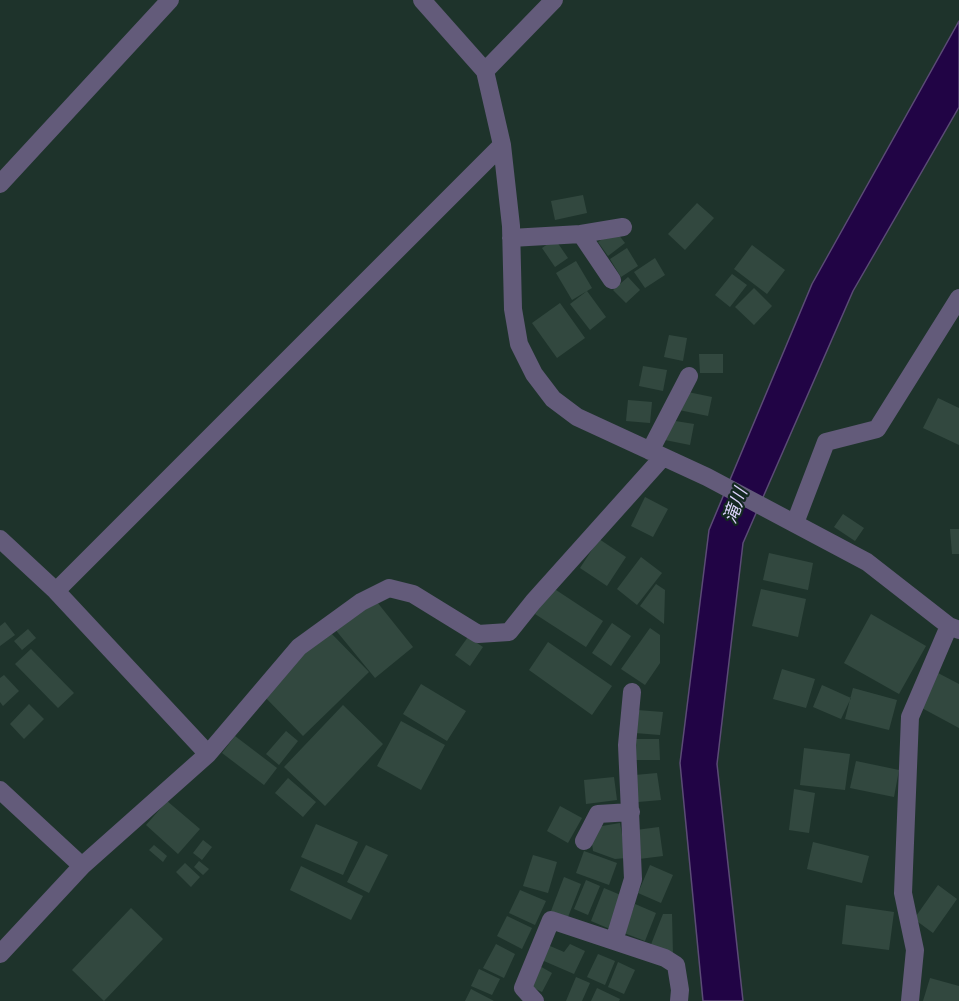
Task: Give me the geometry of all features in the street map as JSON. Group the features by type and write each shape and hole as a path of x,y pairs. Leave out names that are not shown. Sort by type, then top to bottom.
{"street":[{"path":"0,184 170,0"},
{"path":"422,0 485,71 502,145 511,238 513,309 519,344 534,374 553,399 577,417 707,477 867,562 954,628 910,717 903,893 915,950 910,1001"},
{"path":"485,71 554,0"},
{"path":"56,591 502,145"},
{"path":"511,238 580,234 623,228"},
{"path":"580,234 612,280"},
{"path":"790,520 826,442 877,429 959,298"},
{"path":"0,954 82,866 208,754 299,647 361,602 389,588 413,594 478,634 509,632 657,454 689,376"},
{"path":"0,539 56,591 208,754"},
{"path":"614,941 633,879 627,745 632,692"},
{"path":"0,790 82,866"},
{"path":"584,841 598,814 631,812"},
{"path":"535,1001 523,988 551,920 665,958 676,965 680,990 679,1001"}],"water":[{"name":"滝川","path":"959,21 959,107 853,291 743,543 717,764 743,1001 703,1001 680,763 709,530 812,284"}],"building":[{"path":"583,195 587,213 555,220 551,201"},
{"path":"697,203 714,218 685,250 668,234"},
{"path":"615,230 625,243 608,256 598,242"},
{"path":"555,239 568,258 555,267 542,248"},
{"path":"752,245 785,270 767,294 734,269"},
{"path":"627,248 638,266 621,277 610,259"},
{"path":"655,258 665,275 645,288 634,272"},
{"path":"576,261 592,288 572,300 556,273"},
{"path":"732,274 747,285 730,307 715,295"},
{"path":"628,277 640,290 626,303 613,290"},
{"path":"754,288 772,306 754,325 735,307"},
{"path":"587,291 606,317 590,330 570,304"},
{"path":"560,303 585,338 557,358 532,323"},
{"path":"669,335 687,338 683,361 664,357"},
{"path":"699,354 723,354 723,373 700,373"},
{"path":"643,366 667,370 663,391 639,386"},
{"path":"683,391 712,397 708,416 679,410"},
{"path":"938,398 959,408 959,445 923,428"},
{"path":"628,400 652,402 650,423 626,421"},
{"path":"669,420 694,424 690,445 665,440"},
{"path":"645,497 668,509 653,537 631,526"},
{"path":"843,514 864,528 855,541 834,527"},
{"path":"950,529 959,529 959,554 952,554"},
{"path":"599,539 626,557 607,586 580,568"},
{"path":"769,553 813,563 808,590 763,580"},
{"path":"641,557 662,573 637,605 617,589"},
{"path":"656,584 665,590 664,624 640,606"},
{"path":"553,588 603,621 586,647 535,614"},
{"path":"761,589 806,599 798,637 752,626"},
{"path":"373,597 413,647 375,678 334,628"},
{"path":"871,614 926,646 899,694 844,663"},
{"path":"5,622 15,635 0,646 0,626"},
{"path":"612,623 631,636 611,666 592,653"},
{"path":"650,628 660,635 660,663 645,685 621,669"},
{"path":"28,629 36,638 22,650 14,641"},
{"path":"328,630 369,672 303,736 262,694"},
{"path":"468,637 483,647 470,666 455,655"},
{"path":"548,642 612,686 592,715 529,670"},
{"path":"31,649 74,693 58,708 15,664"},
{"path":"782,669 815,679 806,708 773,699"},
{"path":"938,673 959,684 959,728 920,707"},
{"path":"4,675 19,691 3,706 0,702 0,678"},
{"path":"421,684 466,711 447,741 403,714"},
{"path":"822,685 851,698 841,719 813,707"},
{"path":"853,688 897,700 889,730 845,719"},
{"path":"29,704 44,719 24,739 10,724"},
{"path":"343,705 383,744 325,806 284,767"},
{"path":"637,710 663,712 660,735 635,733"},
{"path":"401,721 445,745 421,790 377,766"},
{"path":"286,731 298,741 279,765 266,754"},
{"path":"235,736 277,768 264,785 222,753"},
{"path":"630,739 659,739 660,760 631,760"},
{"path":"804,748 850,754 845,790 800,785"},
{"path":"856,761 899,770 894,797 850,788"},
{"path":"657,773 661,800 638,802 635,775"},
{"path":"614,777 617,800 586,804 584,780"},
{"path":"288,778 316,802 303,817 275,793"},
{"path":"794,789 815,793 809,833 789,830"},
{"path":"167,801 200,829 178,854 146,825"},
{"path":"560,806 582,818 568,843 547,831"},
{"path":"620,823 626,858 615,859 593,851 590,828"},
{"path":"316,824 358,842 343,875 301,857"},
{"path":"659,827 663,856 639,859 636,830"},
{"path":"203,840 212,847 202,860 193,853"},
{"path":"813,842 869,856 862,883 807,869"},
{"path":"154,845 167,856 163,862 149,850"},
{"path":"366,845 388,855 369,893 347,882"},
{"path":"584,851 617,863 609,885 576,873"},
{"path":"533,855 557,862 548,893 523,886"},
{"path":"199,861 209,869 203,875 194,867"},
{"path":"185,863 200,877 191,887 176,872"},
{"path":"650,865 673,875 661,903 638,893"},
{"path":"301,866 363,896 351,920 290,890"},
{"path":"564,877 581,884 568,917 551,911"},
{"path":"586,880 600,886 588,915 574,909"},
{"path":"938,885 957,899 933,933 914,919"},
{"path":"604,888 623,896 610,929 591,921"},
{"path":"520,890 546,901 535,925 509,913"},
{"path":"635,904 656,913 645,941 624,933"},
{"path":"846,905 894,912 889,950 842,944"},
{"path":"131,908 163,939 104,1001 72,970"},
{"path":"663,914 672,914 673,956 650,947"},
{"path":"507,916 532,928 522,949 497,936"},
{"path":"543,943 564,952 570,944 585,951 574,974 537,958"},
{"path":"496,944 515,954 504,978 483,968"},
{"path":"598,954 615,961 605,985 587,977"},
{"path":"618,962 635,970 624,994 608,987"},
{"path":"536,964 552,973 542,992 526,984"},
{"path":"479,969 500,979 492,995 471,986"},
{"path":"576,977 590,983 582,1001 566,1001"},
{"path":"930,978 959,986 959,1001 923,1001"},
{"path":"597,988 620,999 619,1001 591,1001"},
{"path":"471,989 494,1001 465,1001"}]}
